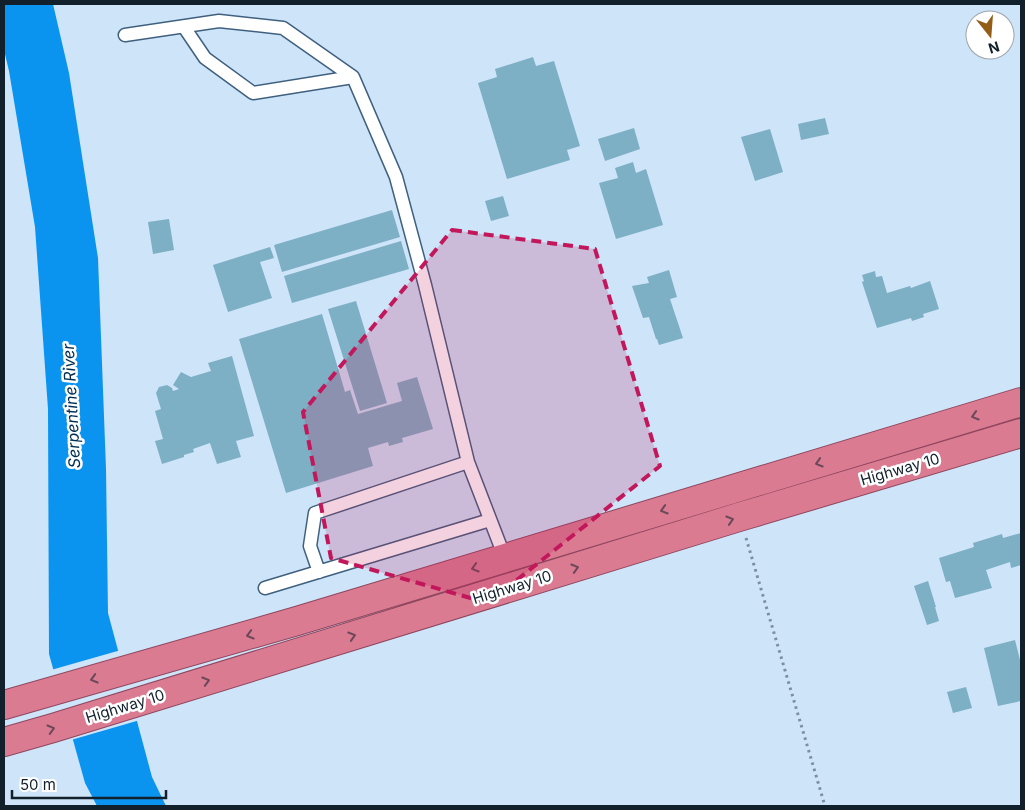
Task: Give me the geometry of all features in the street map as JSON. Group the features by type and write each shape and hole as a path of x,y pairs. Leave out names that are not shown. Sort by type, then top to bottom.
{"highway":[{"name":"Highway 10","path":"4,706 297,621 1021,402"},
{"name":"Highway 10","path":"4,742 739,517 1021,433"}],"lane":[{"path":"125,35 219,21 283,28 353,77 396,177 425,285 468,462 505,558"},
{"path":"184,27 205,58 253,93 353,77"},
{"path":"319,572 310,546 315,513 468,462"},
{"path":"265,588 490,520"}],"path":[{"path":"739,517 825,806"}],"highlighted area":[{"path":"452,230 595,249 660,466 488,603 331,558 303,412"}],"water":[{"name":"Serpentine River","path":"4,4 53,4 69,73 98,258 106,469 108,613 152,777 166,806 97,806 85,783 49,654 48,409 35,227 4,50"}],"pier":[{"path":"121,650 140,720 71,740 51,670"}],"building":[{"path":"533,57 536,66 554,61 580,146 567,150 570,160 507,179 478,83 497,77 495,69"},
{"path":"825,118 829,134 801,140 798,124"},
{"path":"634,128 640,149 605,161 598,139"},
{"path":"770,129 783,172 755,181 741,137"},
{"path":"633,162 636,173 646,169 663,225 616,239 599,183 618,178 615,168"},
{"path":"503,196 509,216 491,221 485,201"},
{"path":"392,210 400,237 282,272 274,245"},
{"path":"169,219 174,250 153,254 148,222"},
{"path":"401,241 409,269 292,303 284,276"},
{"path":"270,247 274,258 260,262 272,298 228,312 213,265"},
{"path":"669,270 677,297 670,299 683,338 659,345 649,317 643,318 632,286 649,283 647,277"},
{"path":"875,271 876,277 882,276 887,293 910,286 911,288 930,281 939,309 923,314 924,317 912,321 911,318 877,328 862,282 864,281 862,275"},
{"path":"356,301 387,403 360,411 328,309"},
{"path":"322,314 345,392 350,390 358,414 402,401 397,383 417,377 433,429 402,438 403,442 389,446 388,442 368,448 373,466 286,493 239,339"},
{"path":"232,356 254,436 236,441 241,457 217,464 210,443 193,449 194,452 184,455 184,457 162,464 155,441 163,439 155,411 161,409 156,393 159,387 167,385 173,391 179,389 173,385 181,372 191,377 211,371 208,363"},
{"path":"1021,533 1021,565 1011,568 1010,562 986,570 992,588 955,598 950,581 946,582 939,558 974,547 973,543 1002,534 1003,538"},
{"path":"928,581 939,621 927,625 914,586"},
{"path":"1015,640 1021,664 1021,701 998,706 984,648"},
{"path":"966,687 972,708 953,713 947,692"}]}
